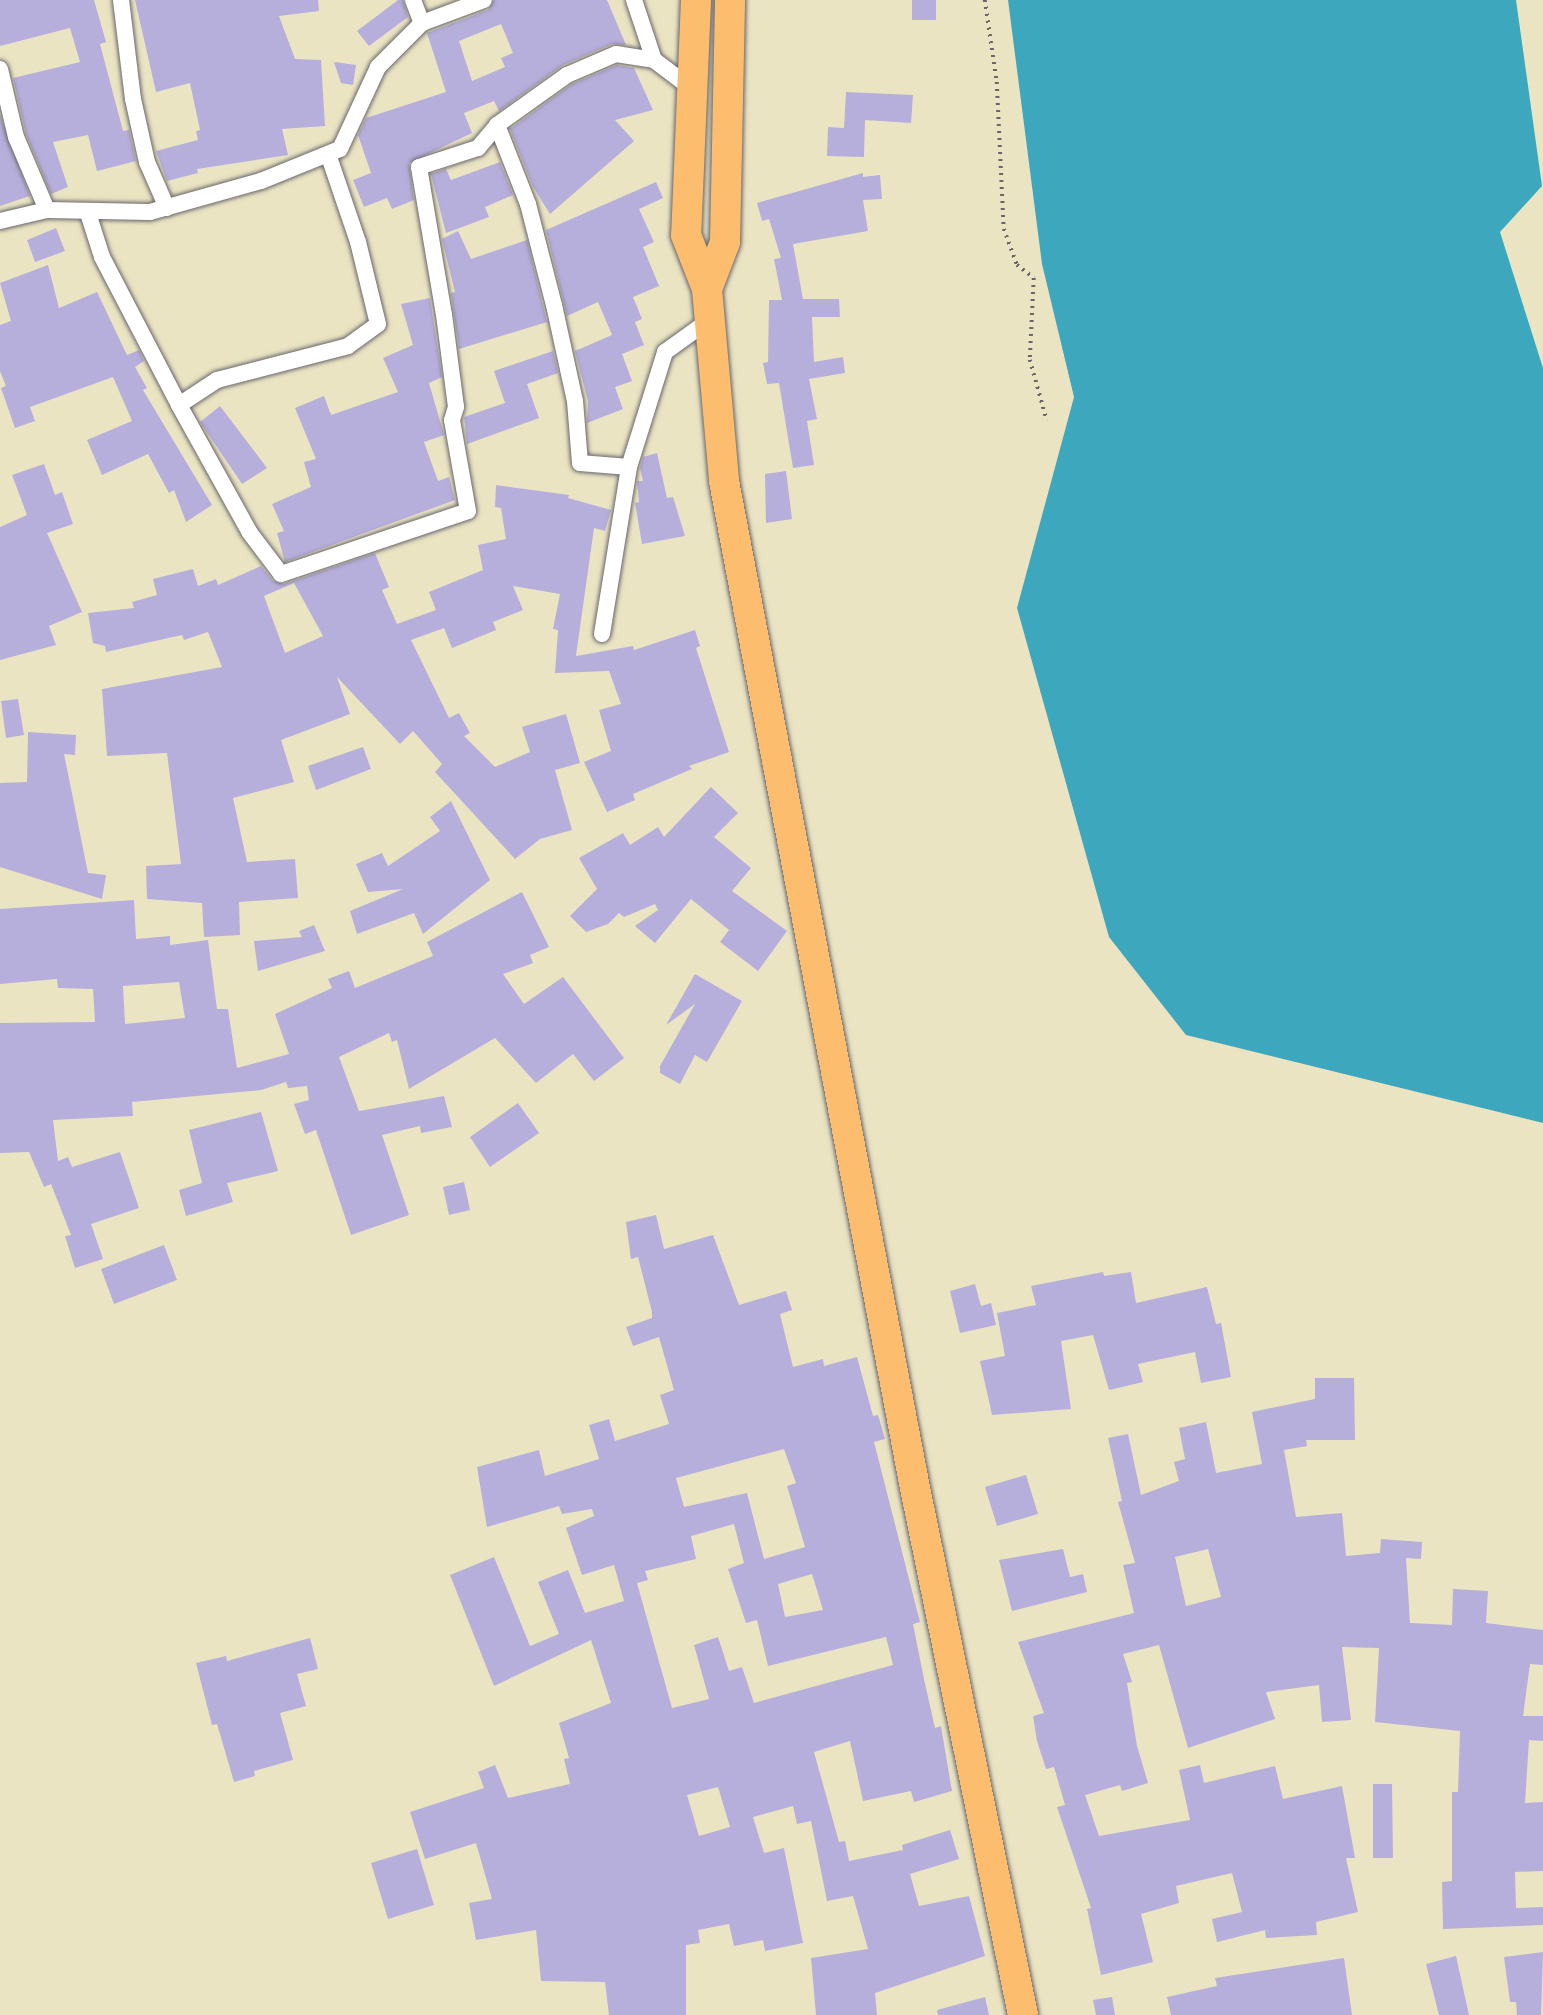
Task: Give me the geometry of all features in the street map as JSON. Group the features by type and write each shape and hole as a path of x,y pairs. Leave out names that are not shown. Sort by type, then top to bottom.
{"highway":[{"path":"696,0 686,235 707,289 724,481 914,1483 1023,2015"},
{"path":"707,289 725,242 730,0"}],"street":[{"path":"121,0 133,99 147,162 167,208"},
{"path":"413,0 422,23"},
{"path":"0,221 47,210 150,212 261,181 340,149 378,68 422,23 484,0"},
{"path":"634,0 654,60"},
{"path":"88,212 102,257 179,405 250,533 281,574 468,511 452,420 456,407 444,315 419,167 478,148 497,125 567,75 616,54 654,60 691,88"},
{"path":"0,69 16,137 47,210"},
{"path":"497,125 528,204 554,305 575,401 580,463 629,467"},
{"path":"179,405 217,380 348,346 378,324 358,242 328,153"},
{"path":"602,634 629,467 666,352 708,321"}],"path":[{"path":"985,0 998,82 1004,229 1017,265 1034,278 1030,360 1047,421"}],"water":[{"path":"1008,0 1516,0 1542,186 1500,232 1543,368 1543,1123 1186,1035 1109,937 1017,608 1074,397 1042,264"}],"building":[{"path":"0,0 94,0 106,42 100,44 123,131 129,130 136,161 97,171 88,135 53,142 68,187 51,194 26,134 13,78 80,62 70,28 0,46"},
{"path":"135,0 318,0 319,11 279,16 295,59 321,60 325,126 282,129 288,155 197,169 198,173 167,181 156,151 198,140 196,131 200,130 190,83 156,92"},
{"path":"398,0 403,0 408,17 369,46 357,31"},
{"path":"494,0 607,0 626,45 612,44 563,65 499,111 494,101 464,113 472,133 409,163 414,200 392,209 387,198 364,207 353,180 371,173 358,135 366,118 446,92 427,33 488,10","holes":["501,24 513,53 501,58 505,67 472,81 459,41"]},
{"path":"912,0 936,0 936,20 912,20"},
{"path":"334,62 356,65 353,85 341,83"},
{"path":"617,65 634,68 653,110 615,120 634,141 550,214 533,187 510,129 572,84"},
{"path":"846,92 913,95 911,123 865,120 864,157 827,156 828,127 844,128"},
{"path":"0,115 30,196 0,206"},
{"path":"500,162 513,195 485,207 489,217 446,233 431,174 446,169 451,180"},
{"path":"863,173 863,177 880,175 882,199 863,200 868,231 793,244 803,299 839,299 840,317 812,317 814,362 843,357 845,373 809,379 817,419 807,421 814,465 793,468 779,383 767,384 763,363 768,362 769,300 782,300 774,259 781,258 769,219 762,221 757,203"},
{"path":"656,182 663,198 639,209 654,242 643,247 659,286 633,297 642,319 635,322 644,345 622,354 632,381 615,387 623,409 587,423 588,401 575,351 612,335 598,302 567,316 546,230"},
{"path":"56,228 65,251 35,262 27,240"},
{"path":"458,231 471,259 527,240 547,322 459,349 451,293 455,292 442,239"},
{"path":"48,265 59,308 97,292 127,355 139,350 144,361 135,367 147,388 143,390 212,505 186,522 174,490 169,493 148,454 102,475 87,440 132,421 113,377 30,407 35,421 15,428 1,388 6,386 0,371 0,325 11,321 0,283"},
{"path":"430,298 442,377 429,383 444,435 424,442 438,481 449,477 455,500 285,562 277,533 284,531 272,504 311,487 304,462 316,459 295,408 324,396 331,415 398,392 383,358 413,345 401,304"},
{"path":"553,351 558,373 527,384 539,418 467,444 464,417 505,403 494,371"},
{"path":"220,406 267,468 242,484 200,422"},
{"path":"657,453 667,498 673,497 685,536 642,544 635,503 639,502 637,481 643,481 640,468 643,457"},
{"path":"44,464 55,495 62,492 73,524 47,533 82,612 49,626 56,645 0,660 0,527 27,515 12,475"},
{"path":"786,471 792,519 766,523 765,474"},
{"path":"496,485 569,495 568,498 611,510 605,531 594,528 576,656 633,646 634,650 695,630 700,646 696,648 729,752 689,766 692,769 633,794 635,800 607,812 584,762 611,751 599,710 621,704 609,671 555,673 558,630 553,629 560,594 513,586 523,610 493,622 496,630 452,648 444,628 411,640 449,718 459,713 470,733 464,736 495,767 530,752 522,727 566,714 580,763 555,770 572,830 540,839 515,859 435,772 442,764 413,731 400,744 337,677 350,714 281,740 294,782 233,798 247,862 295,859 298,898 239,902 240,935 204,937 202,903 147,899 146,866 181,864 167,753 107,756 102,689 222,667 208,632 184,640 182,635 106,652 105,646 93,643 88,613 134,608 132,602 157,595 153,579 193,569 198,586 216,579 218,585 261,566 273,581 284,584 375,553 389,587 382,590 397,624 436,610 429,592 483,570 478,545 506,539 501,508 495,507","holes":["294,583 323,636 285,653 264,596"]},
{"path":"18,699 24,735 6,738 1,701"},
{"path":"28,732 76,735 75,755 64,754 88,873 106,875 102,899 0,867 0,783 27,782"},
{"path":"363,747 371,769 316,790 308,766"},
{"path":"711,787 738,813 714,837 751,868 732,891 787,931 758,971 720,942 729,930 691,899 655,943 635,926 658,910 655,904 624,917 619,913 608,924 586,932 570,916 597,889 579,858 623,833 630,845 658,827 664,837"},
{"path":"451,801 490,880 423,934 414,913 357,934 350,911 403,889 368,892 356,864 382,853 388,866 440,831 430,817"},
{"path":"522,892 549,947 530,955 533,963 503,974 524,1004 563,977 624,1058 594,1081 573,1054 536,1083 495,1038 409,1089 397,1040 392,1042 389,1033 339,1057 359,1111 444,1096 452,1127 421,1133 420,1126 382,1135 409,1215 351,1235 316,1130 305,1134 294,1104 309,1100 307,1086 288,1088 286,1082 261,1090 132,1102 133,1116 53,1120 58,1161 68,1157 72,1167 120,1152 139,1208 91,1224 103,1259 75,1268 65,1236 71,1235 51,1184 44,1187 29,1152 0,1153 0,1023 95,1022 93,989 58,988 57,979 0,984 0,909 134,900 136,939 170,936 170,945 208,940 217,1009 228,1009 237,1068 289,1054 275,1014 332,988 328,979 349,971 355,988 433,956 427,942","holes":["179,982 185,1018 125,1024 123,986"]},
{"path":"314,925 325,951 258,971 254,941 302,937 299,931"},
{"path":"695,974 742,1001 707,1062 695,1055 680,1084 660,1073 660,1066 695,1004 666,1025"},
{"path":"518,1103 539,1133 490,1167 470,1137"},
{"path":"261,1112 278,1171 227,1183 233,1202 186,1216 179,1190 202,1183 189,1130"},
{"path":"464,1182 470,1210 449,1215 443,1187"},
{"path":"656,1215 664,1249 713,1235 739,1305 786,1291 792,1310 780,1314 793,1367 823,1359 824,1366 857,1357 873,1416 878,1415 885,1439 874,1442 920,1622 913,1624 935,1728 941,1726 952,1791 914,1802 911,1791 863,1801 850,1741 814,1752 839,1842 845,1841 849,1861 903,1850 902,1845 950,1830 959,1859 910,1874 919,1906 969,1896 985,1956 875,1993 877,2015 816,2015 811,1958 868,1949 853,1896 827,1901 811,1821 797,1824 793,1806 753,1817 764,1853 784,1848 803,1943 765,1951 763,1940 734,1946 729,1924 698,1930 700,1943 686,1945 686,2015 609,2015 605,1982 541,1981 536,1930 476,1940 469,1903 492,1899 476,1843 425,1859 410,1812 484,1788 478,1772 495,1765 508,1798 570,1784 564,1759 569,1758 559,1723 611,1703 591,1640 494,1686 450,1575 494,1557 530,1646 559,1634 538,1582 568,1570 585,1613 624,1601 614,1565 582,1575 566,1528 594,1516 592,1509 562,1514 559,1506 487,1527 477,1467 539,1450 545,1476 599,1459 589,1425 609,1419 615,1441 669,1424 660,1395 674,1390 659,1337 633,1346 626,1327 652,1318 652,1312 638,1257 631,1259 626,1222","holes":["784,1449 796,1483 787,1486 805,1547 764,1559 747,1493 684,1507 676,1478","734,1524 744,1563 728,1569 746,1623 757,1620 768,1666 886,1637 893,1665 754,1703 742,1667 729,1671 718,1637 694,1645 709,1699 672,1708 637,1583 648,1580 645,1571 696,1559 691,1536","812,1574 823,1610 785,1617 778,1584","718,1787 730,1827 699,1836 687,1795"]},
{"path":"164,1245 177,1280 114,1304 101,1269"},
{"path":"1103,1272 1104,1276 1131,1272 1136,1303 1207,1287 1216,1324 1221,1323 1231,1377 1201,1383 1195,1352 1138,1364 1143,1382 1109,1390 1093,1335 1061,1341 1071,1409 992,1415 980,1361 1005,1356 997,1313 1036,1305 1031,1286"},
{"path":"975,1284 981,1306 991,1303 996,1325 960,1333 950,1291"},
{"path":"1315,1378 1354,1378 1355,1440 1306,1440 1307,1446 1284,1450 1296,1517 1342,1513 1346,1556 1380,1553 1381,1539 1422,1542 1421,1559 1406,1558 1410,1623 1452,1625 1453,1589 1488,1591 1486,1623 1543,1630 1543,1665 1530,1664 1523,1716 1543,1716 1543,1741 1529,1740 1525,1803 1543,1802 1543,1871 1515,1872 1516,1908 1543,1907 1543,1925 1443,1929 1442,1882 1452,1881 1452,1792 1458,1792 1460,1731 1375,1722 1379,1648 1342,1647 1351,1720 1322,1722 1319,1685 1266,1692 1275,1719 1188,1748 1159,1645 1123,1654 1132,1682 1127,1683 1137,1746 1148,1783 1122,1791 1120,1785 1085,1795 1099,1836 1190,1820 1179,1770 1200,1765 1204,1783 1275,1766 1283,1799 1342,1786 1355,1858 1346,1858 1358,1912 1316,1922 1317,1935 1266,1938 1265,1930 1217,1942 1212,1919 1242,1912 1232,1873 1176,1886 1179,1903 1141,1914 1153,1962 1101,1975 1087,1909 1091,1908 1057,1807 1065,1805 1054,1767 1046,1769 1037,1741 1033,1716 1044,1713 1018,1642 1134,1613 1123,1565 1135,1563 1118,1502 1122,1501 1108,1438 1128,1434 1141,1495 1179,1481 1174,1462 1185,1459 1179,1428 1206,1422 1216,1473 1262,1464 1252,1412 1315,1399","holes":["1208,1549 1221,1597 1186,1606 1175,1557"]},
{"path":"1026,1475 1038,1514 997,1526 985,1487"},
{"path":"1063,1549 1070,1577 1083,1574 1087,1592 1012,1611 999,1560"},
{"path":"310,1638 318,1669 297,1674 306,1706 280,1713 293,1760 254,1771 255,1776 234,1782 217,1724 212,1725 196,1663 226,1656 227,1661"},
{"path":"1373,1784 1392,1784 1393,1858 1373,1858"},
{"path":"417,1849 434,1905 388,1919 371,1863"},
{"path":"1543,1952 1541,2015 1517,2015 1516,2002 1510,2002 1504,1957"},
{"path":"1456,1956 1469,2015 1439,2015 1426,1964"},
{"path":"1344,1958 1352,2015 1171,2015 1167,1997 1217,1986 1215,1978"},
{"path":"985,1997 989,2015 938,2015 937,2010"},
{"path":"1112,1997 1115,2015 1096,2015 1093,2000"}]}
